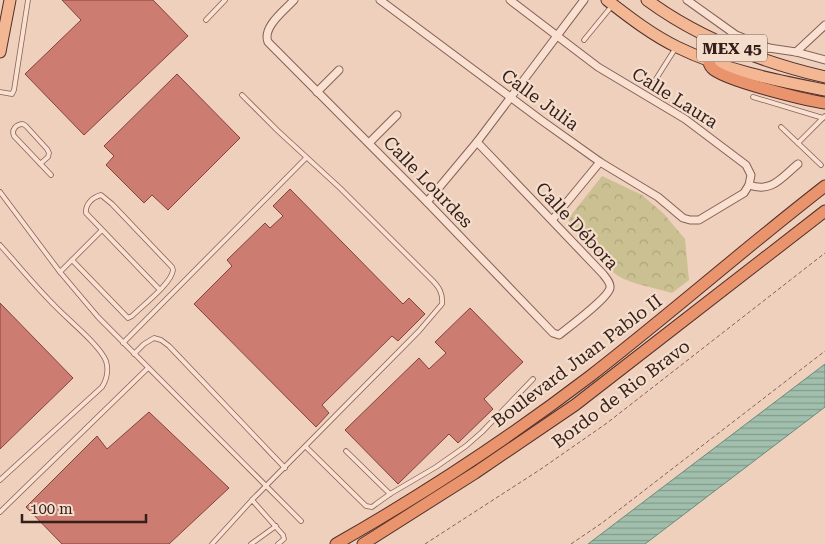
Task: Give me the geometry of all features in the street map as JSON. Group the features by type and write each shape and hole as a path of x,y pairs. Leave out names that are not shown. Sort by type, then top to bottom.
{"highway":[{"path":"709,61 710,66 714,70 733,78 756,86 825,103"},
{"name":"Boulevard Juan Pablo II","path":"336,544 410,501 552,405 677,308 825,186"},
{"name":"Boulevard Juan Pablo II","path":"363,544 475,473 575,404 825,211"}],"main road":[{"path":"0,52 10,0"},
{"name":"MEX 45","path":"647,0 671,17 696,31 740,51 789,68 825,77"},
{"name":"MEX 45","path":"610,2 656,36 709,61 765,79 825,90"}],"street":[{"name":"Calle Lourdes","path":"294,0 270,26 267,34 268,42 427,202 553,333 559,335 566,329"},
{"name":"Calle Julia","path":"380,0 600,162 643,188 686,220 699,220 744,192 749,185"},
{"name":"Calle Laura","path":"510,0 598,67 685,119 729,152 748,168 751,175 749,185"},
{"path":"427,202 477,142 584,0"},
{"path":"686,0 736,35 769,48 796,52 825,60"},
{"path":"796,52 825,25"},
{"path":"740,51 769,48"},
{"path":"317,92 339,70"},
{"path":"369,143 398,115"},
{"name":"Calle Débora","path":"477,142 552,219 610,284 610,288 604,298 566,329"},
{"path":"552,219 600,162"},
{"path":"749,185 768,188 798,164"}],"lane":[{"path":"0,92 12,94 14,90 28,0"},
{"path":"206,20 225,0"},
{"path":"584,40 610,2"},
{"path":"656,79 676,47"},
{"path":"212,544 266,485 306,447 419,331 442,304 443,298 438,286 340,188 306,158 242,95"},
{"path":"753,97 824,117 798,143"},
{"path":"40,164 49,154 26,126 19,124 12,132 14,136 40,164 51,175"},
{"path":"781,127 820,165"},
{"path":"123,343 306,158"},
{"path":"0,192 60,272 98,317 301,521"},
{"path":"72,260 128,318 132,316 159,290 172,276 173,270 112,204 101,195 92,199 85,209 88,216 159,290"},
{"path":"60,272 102,231"},
{"path":"0,245 54,305 98,349 106,361 107,373 102,387 0,480"},
{"path":"134,354 144,344 154,338 161,340 169,346 284,468"},
{"path":"0,512 148,368"},
{"path":"306,447 366,506 372,506 408,485 466,446 534,380"},
{"path":"346,451 390,494"},
{"path":"252,500 276,526 284,539 278,544"},
{"path":"251,544 276,526"}],"path":[{"name":"Bordo de Rio Bravo","path":"425,544 541,469 607,423 825,253"},
{"path":"571,544 602,523 825,351"}],"green space":[{"path":"602,176 642,195 664,214 685,239 689,280 672,293 637,284 614,273 583,242 571,225 568,219"}],"shaded area":[{"path":"825,364 825,407 645,544 588,544"}],"building":[{"path":"62,0 153,0 188,36 84,135 25,74 81,20"},
{"path":"177,74 240,138 168,210 152,195 144,203 106,165 114,156 104,146"},
{"path":"290,189 403,304 409,298 425,314 398,341 392,336 322,405 329,413 316,427 194,304 232,266 227,260 265,223 270,228 283,216 273,206"},
{"path":"0,303 73,378 0,449"},
{"path":"470,308 523,362 484,399 493,409 458,443 449,434 398,484 345,430 419,358 429,369 446,353 435,342"},
{"path":"149,412 229,488 169,544 62,544 26,507 97,436 107,449"}]}
